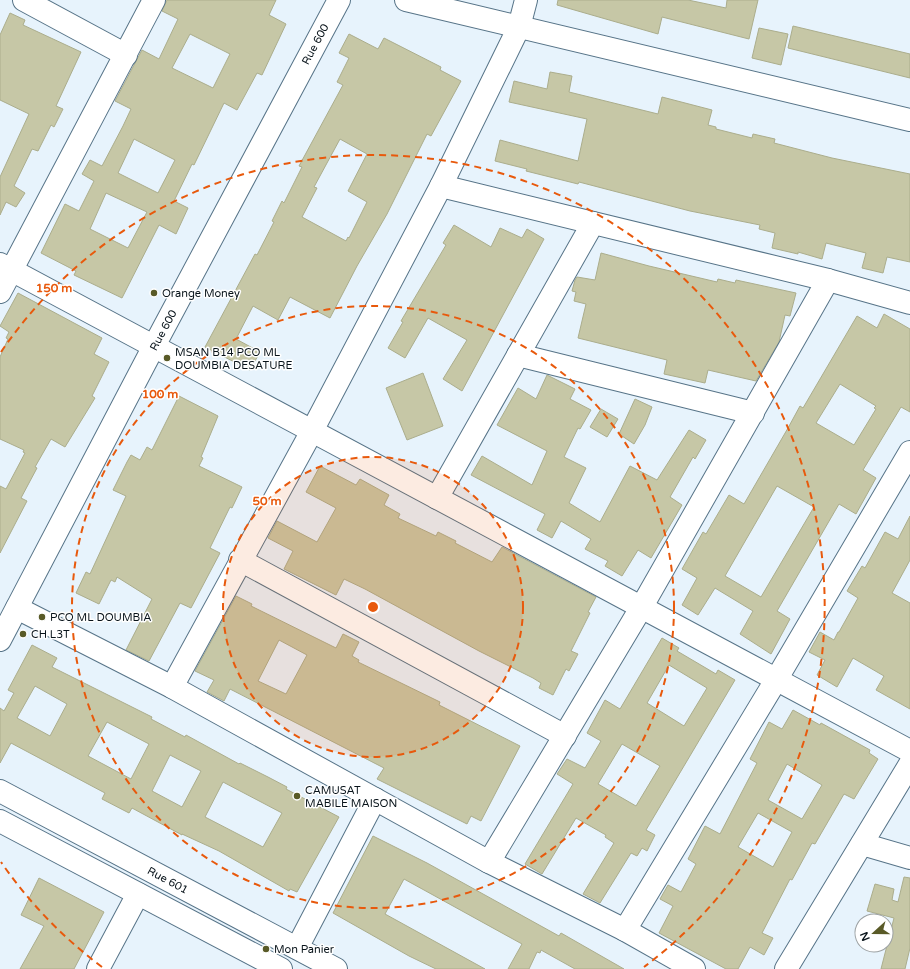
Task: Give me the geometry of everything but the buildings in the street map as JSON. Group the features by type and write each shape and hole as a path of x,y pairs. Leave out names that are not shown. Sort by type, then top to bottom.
{"street":[{"path":"24,0 126,55"},
{"path":"0,292 6,267 126,55 154,0"},
{"name":"Rue 600","path":"0,640 154,346 339,0"},
{"path":"406,0 910,120"},
{"path":"172,687 240,560 312,431 441,186 519,27 526,0"},
{"path":"441,186 828,280 910,303"},
{"path":"437,498 593,223"},
{"path":"6,267 910,751"},
{"path":"489,862 641,608 828,280"},
{"path":"518,355 753,413"},
{"path":"625,930 776,680 910,452"},
{"path":"240,560 565,736"},
{"path":"17,608 172,687 489,862 625,930 694,969"},
{"path":"786,969 910,764"},
{"name":"Rue 601","path":"0,791 336,969"},
{"path":"297,948 375,799"},
{"path":"0,821 281,969"},
{"path":"862,844 910,858"},
{"path":"98,969 138,894"}],"place":[{"name":"Orange Money","path":"154,293"},
{"name":"MSAN B14 PCO ML DOUMBIA DESATURE","path":"167,358"},
{"name":"PCO ML DOUMBIA","path":"42,617"},
{"name":"CH L3T","path":"23,634"},
{"name":"CAMUSAT MABILE MAISON","path":"297,796"},
{"name":"Mon Panier","path":"266,949"}]}
